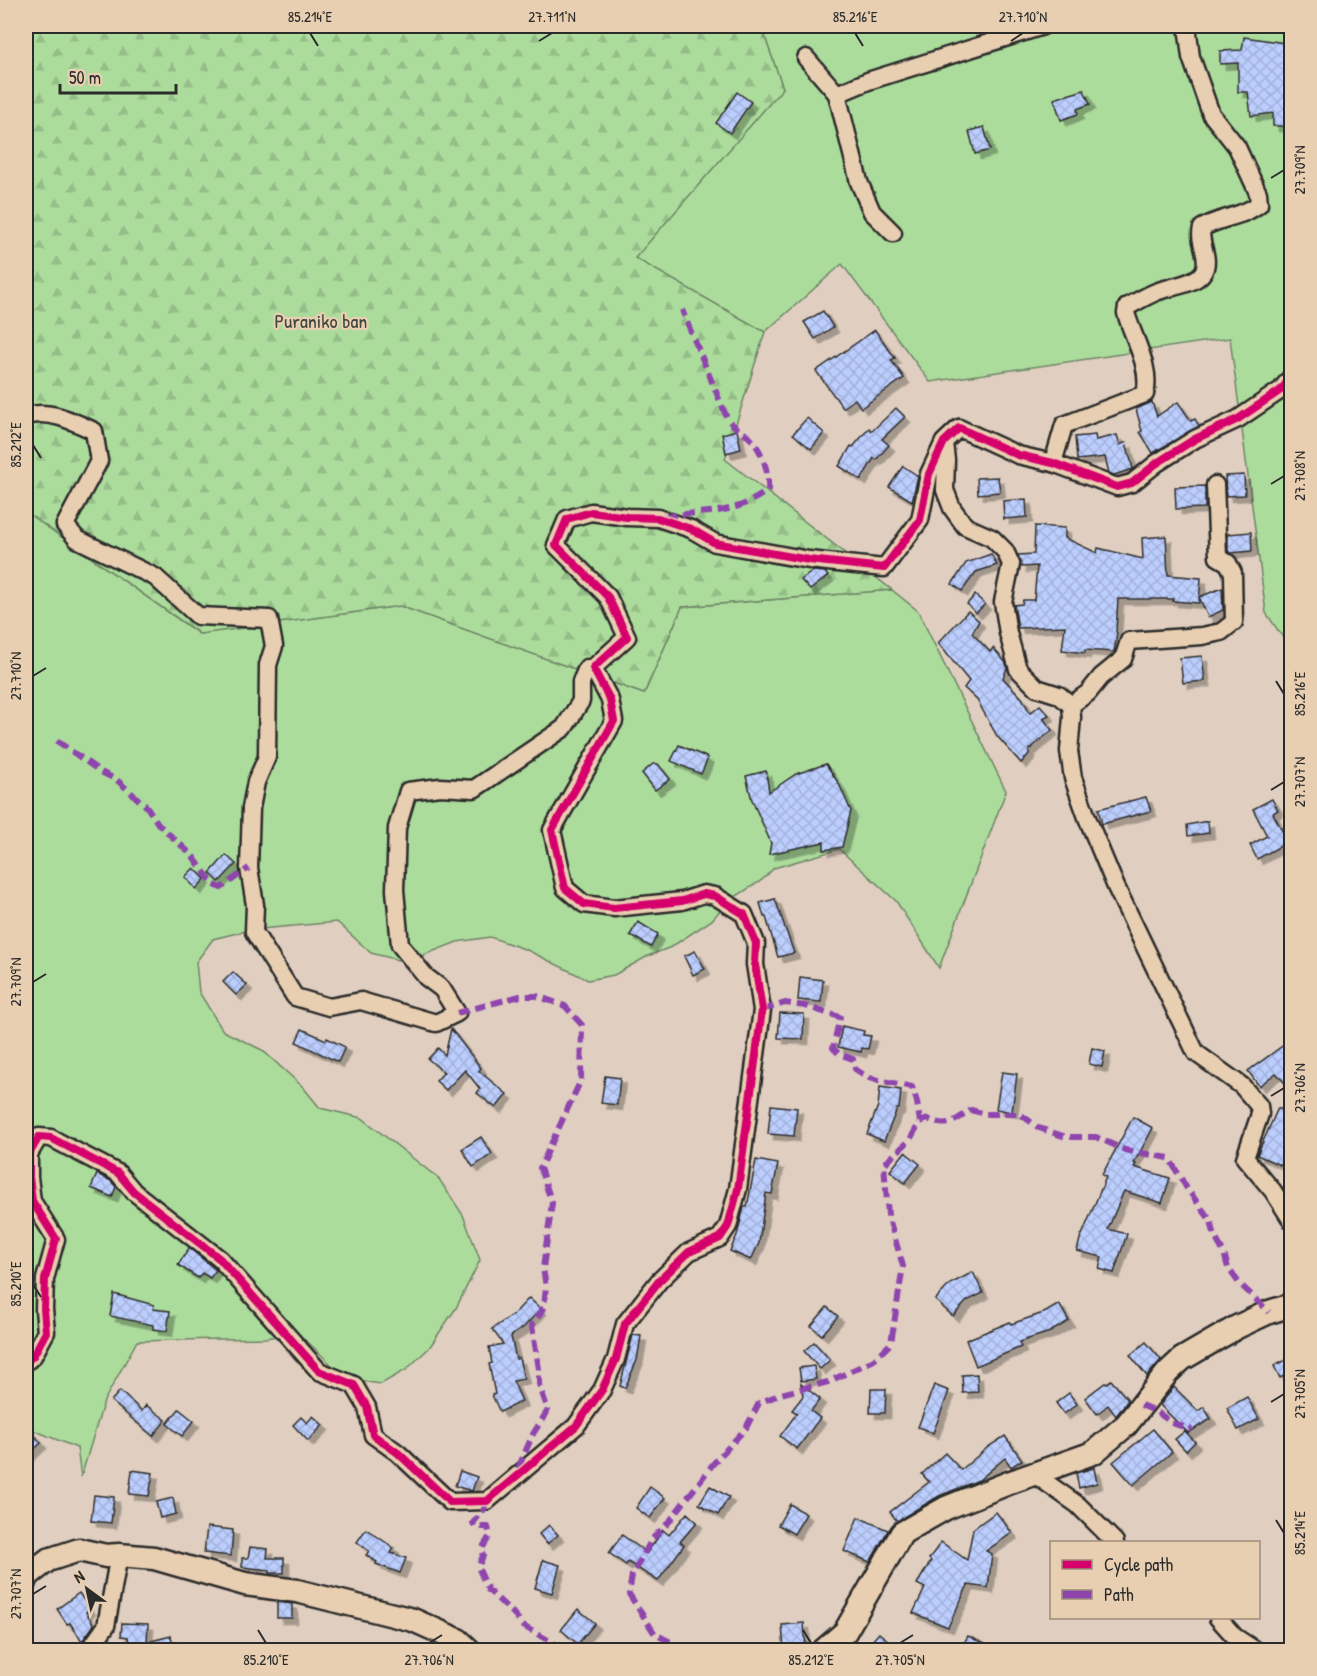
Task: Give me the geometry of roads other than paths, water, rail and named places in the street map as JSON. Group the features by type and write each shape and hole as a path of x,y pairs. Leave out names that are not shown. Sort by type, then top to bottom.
{"street":[{"path":"837,94 868,81 1043,26"},
{"path":"1053,463 1064,425 1145,394 1148,384 1142,357 1126,313 1127,307 1157,292 1202,275 1206,253 1200,234 1202,228 1212,222 1251,211 1259,204 1258,193 1237,147 1210,114 1191,57 1187,26"},
{"path":"806,58 837,94 859,182 872,212 893,233"},
{"path":"26,416 34,413 68,418 94,431 99,461 65,525 77,539 155,577 198,616 269,619 274,646 268,665 267,757 256,782 251,808 249,868 255,905 254,932 295,997 329,1008 361,1001 436,1023 457,1013 442,989 426,977 400,945 395,890 397,828 408,791 440,787 474,789 564,728 581,701 581,682 587,668 593,668 627,637 608,597 556,545 567,519 591,512 658,518 691,529 715,543 809,560 884,568 920,520 929,474 944,442 959,428 1018,455 1053,463 1117,487 1132,483 1157,463 1195,439 1238,419 1281,390 1292,376"},
{"path":"944,442 945,490 952,508 965,526 992,538 1005,551 1011,564 1003,602 1008,633 1018,669 1038,688 1059,695 1071,705 1069,751 1073,778 1121,898 1196,1053 1242,1086 1259,1106 1260,1114 1245,1158 1273,1191 1292,1221"},
{"path":"1071,705 1088,693 1101,676 1123,659 1129,641 1202,636 1221,632 1234,622 1233,573 1228,563 1218,557 1215,485"},
{"path":"26,1362 33,1356 46,1332 45,1279 56,1239 32,1201 28,1177 29,1154 39,1137 51,1138 118,1173 134,1192 220,1259 319,1371 354,1385 367,1407 373,1435 398,1453 450,1502 487,1501 576,1426 602,1390 616,1359 625,1324 659,1281 690,1252 720,1238 728,1226 738,1189 762,1010 755,964 756,943 744,914 727,902 704,894 682,901 614,908 584,904 565,888 552,830 614,721 610,700 593,668"},
{"path":"824,1650 845,1632 902,1533 946,1508 1093,1454 1126,1425 1168,1372 1182,1359 1248,1322 1292,1305"},
{"path":"1034,1474 1078,1505 1114,1541"},
{"path":"26,1580 27,1576 48,1560 79,1550 106,1556 154,1558 245,1584 297,1591 413,1620 458,1640 469,1650"},
{"path":"89,1650 106,1626 119,1555"},
{"path":"1220,1619 1235,1637 1255,1650"}],"park label":[{"name":"Puraniko ban","path":"321,320"}]}
